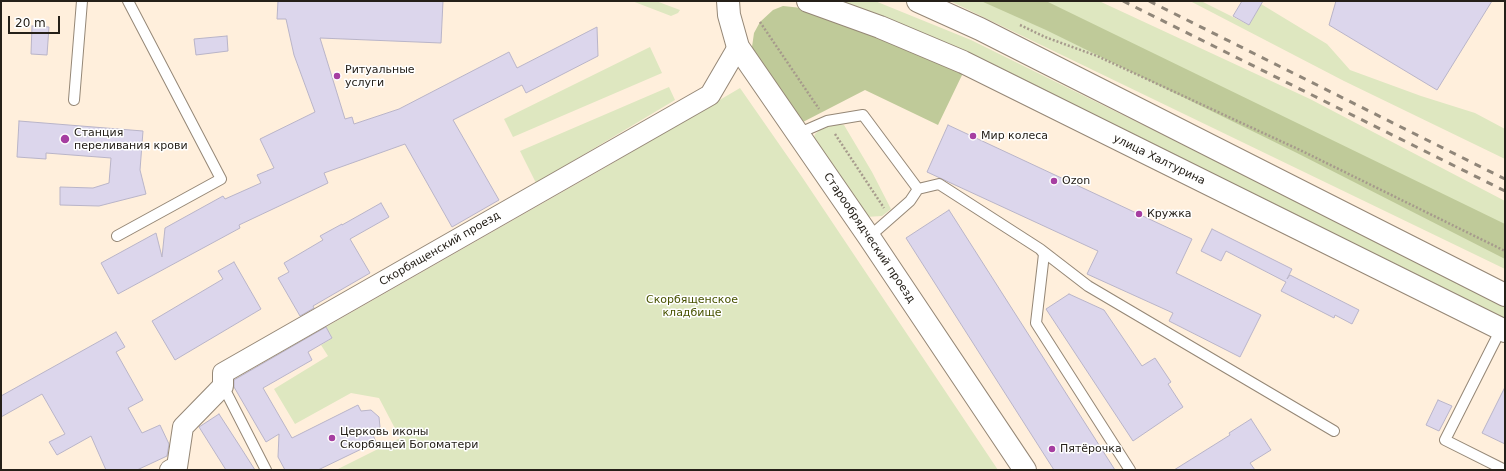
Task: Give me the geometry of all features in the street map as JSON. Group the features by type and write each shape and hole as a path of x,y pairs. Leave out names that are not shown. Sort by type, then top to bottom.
{"main road":[{"name":"Старообрядческий проезд","path":"728,1 729,15 738,47 869,237 1025,470"},
{"name":"улица Халтурина","path":"808,1 880,27 963,62 1503,330"},
{"path":"918,1 980,29 1505,296"}],"street":[{"name":"Скорбященский проезд","path":"170,470 177,467 183,427 223,386 223,373 710,95 738,47"}],"lane":[{"path":"74,100 82,1"},
{"path":"117,236 221,179 128,1"},
{"path":"797,134 827,121 863,115 918,189"},
{"path":"869,237 910,201 918,189 939,184 1040,249 1088,286 1334,431"},
{"path":"1040,249 1044,254 1036,323 1130,470"},
{"path":"1503,330 1445,440 1505,470"},
{"path":"223,386 266,470"}],"path":[{"path":"1019,25 1045,37 1097,56 1300,150 1505,251"}],"green space":[{"path":"632,1 656,1 680,10 678,13 671,16"},
{"path":"836,1 875,1 971,40 1505,304 1505,322 1140,137 964,54"},
{"path":"950,1 1099,1 1310,99 1505,201 1505,269"},
{"path":"981,1 1046,1 1505,224 1505,259 1297,153 1046,30"},
{"path":"1190,1 1201,1 1249,25 1261,4 1327,44 1350,70 1421,96 1475,113 1505,129 1505,159 1344,81"},
{"path":"783,6 802,8 870,34 963,73 938,125 865,90 801,123 757,60 752,47 754,33 760,22 773,10"},
{"path":"650,47 662,73 513,137 504,119"},
{"path":"669,87 675,100 536,183 520,151"},
{"name":"Скорбященское кладбище","path":"740,88 802,177 998,470 336,470 400,438 379,398 351,393 295,424 274,389 328,356 321,345 332,338 326,327 601,170"},
{"path":"837,124 844,125 872,172 891,209 882,216 866,217 813,141 815,134 821,129"}],"building":[{"path":"278,1 443,1 441,43 320,38 345,119 352,117 354,124 399,109 509,52 517,68 597,27 598,56 526,93 522,85 453,120 499,200 452,227 405,144 324,173 328,183 239,225 240,228 118,294 101,263 156,233 162,257 165,228 223,196 225,199 261,183 257,175 274,168 260,139 315,112 294,55 286,19 277,19"},
{"path":"1242,1 1263,1 1249,25 1233,16"},
{"path":"1336,1 1492,1 1437,90 1329,25"},
{"path":"32,26 49,27 47,55 31,54"},
{"path":"227,36 228,51 196,55 194,39"},
{"path":"19,121 143,131 140,170 146,194 99,206 60,205 60,187 93,188 109,183 111,158 46,153 46,159 17,157"},
{"path":"948,125 1192,239 1176,273 1261,315 1240,357 1169,321 1173,313 1087,274 1098,251 927,172"},
{"path":"381,203 389,217 350,239 370,273 313,306 314,308 300,316 278,278 289,272 284,263 323,240 320,236"},
{"path":"949,210 1115,470 1054,470 906,238"},
{"path":"1212,229 1292,269 1287,279 1290,275 1359,310 1352,324 1335,315 1334,318 1281,291 1286,282 1226,251 1221,261 1201,251"},
{"path":"234,262 261,309 175,360 152,321 223,279 218,271"},
{"path":"1069,294 1104,310 1142,366 1155,358 1171,382 1168,384 1183,407 1133,441 1046,309"},
{"path":"326,327 332,338 308,352 312,360 263,388 292,438 358,405 361,411 371,410 379,417 380,427 373,435 376,442 318,470 285,470 278,457 279,434 266,442 234,387 234,380"},
{"path":"116,332 125,347 116,352 143,400 128,408 142,433 160,425 169,444 167,456 137,470 106,470 91,436 57,455 49,442 65,434 42,394 1,417 1,396"},
{"path":"1505,387 1505,444 1482,433"},
{"path":"1438,400 1452,406 1439,431 1426,425"},
{"path":"219,414 255,470 226,470 199,427"},
{"path":"1251,419 1271,450 1250,463 1255,470 1174,470 1230,435 1229,433"}],"railway":[{"path":"1123,1 1505,191"},
{"path":"1149,1 1505,179"}],"place":[{"name":"Ритуальные услуги","path":"337,76"},
{"name":"Мир колеса","path":"973,136"},
{"name":"Станция переливания крови","path":"65,139"},
{"name":"Ozon","path":"1054,181"},
{"name":"Кружка","path":"1139,214"},
{"name":"Церковь иконы Скорбящей Богоматери","path":"332,438"},
{"name":"Пятёрочка","path":"1052,449"}]}
